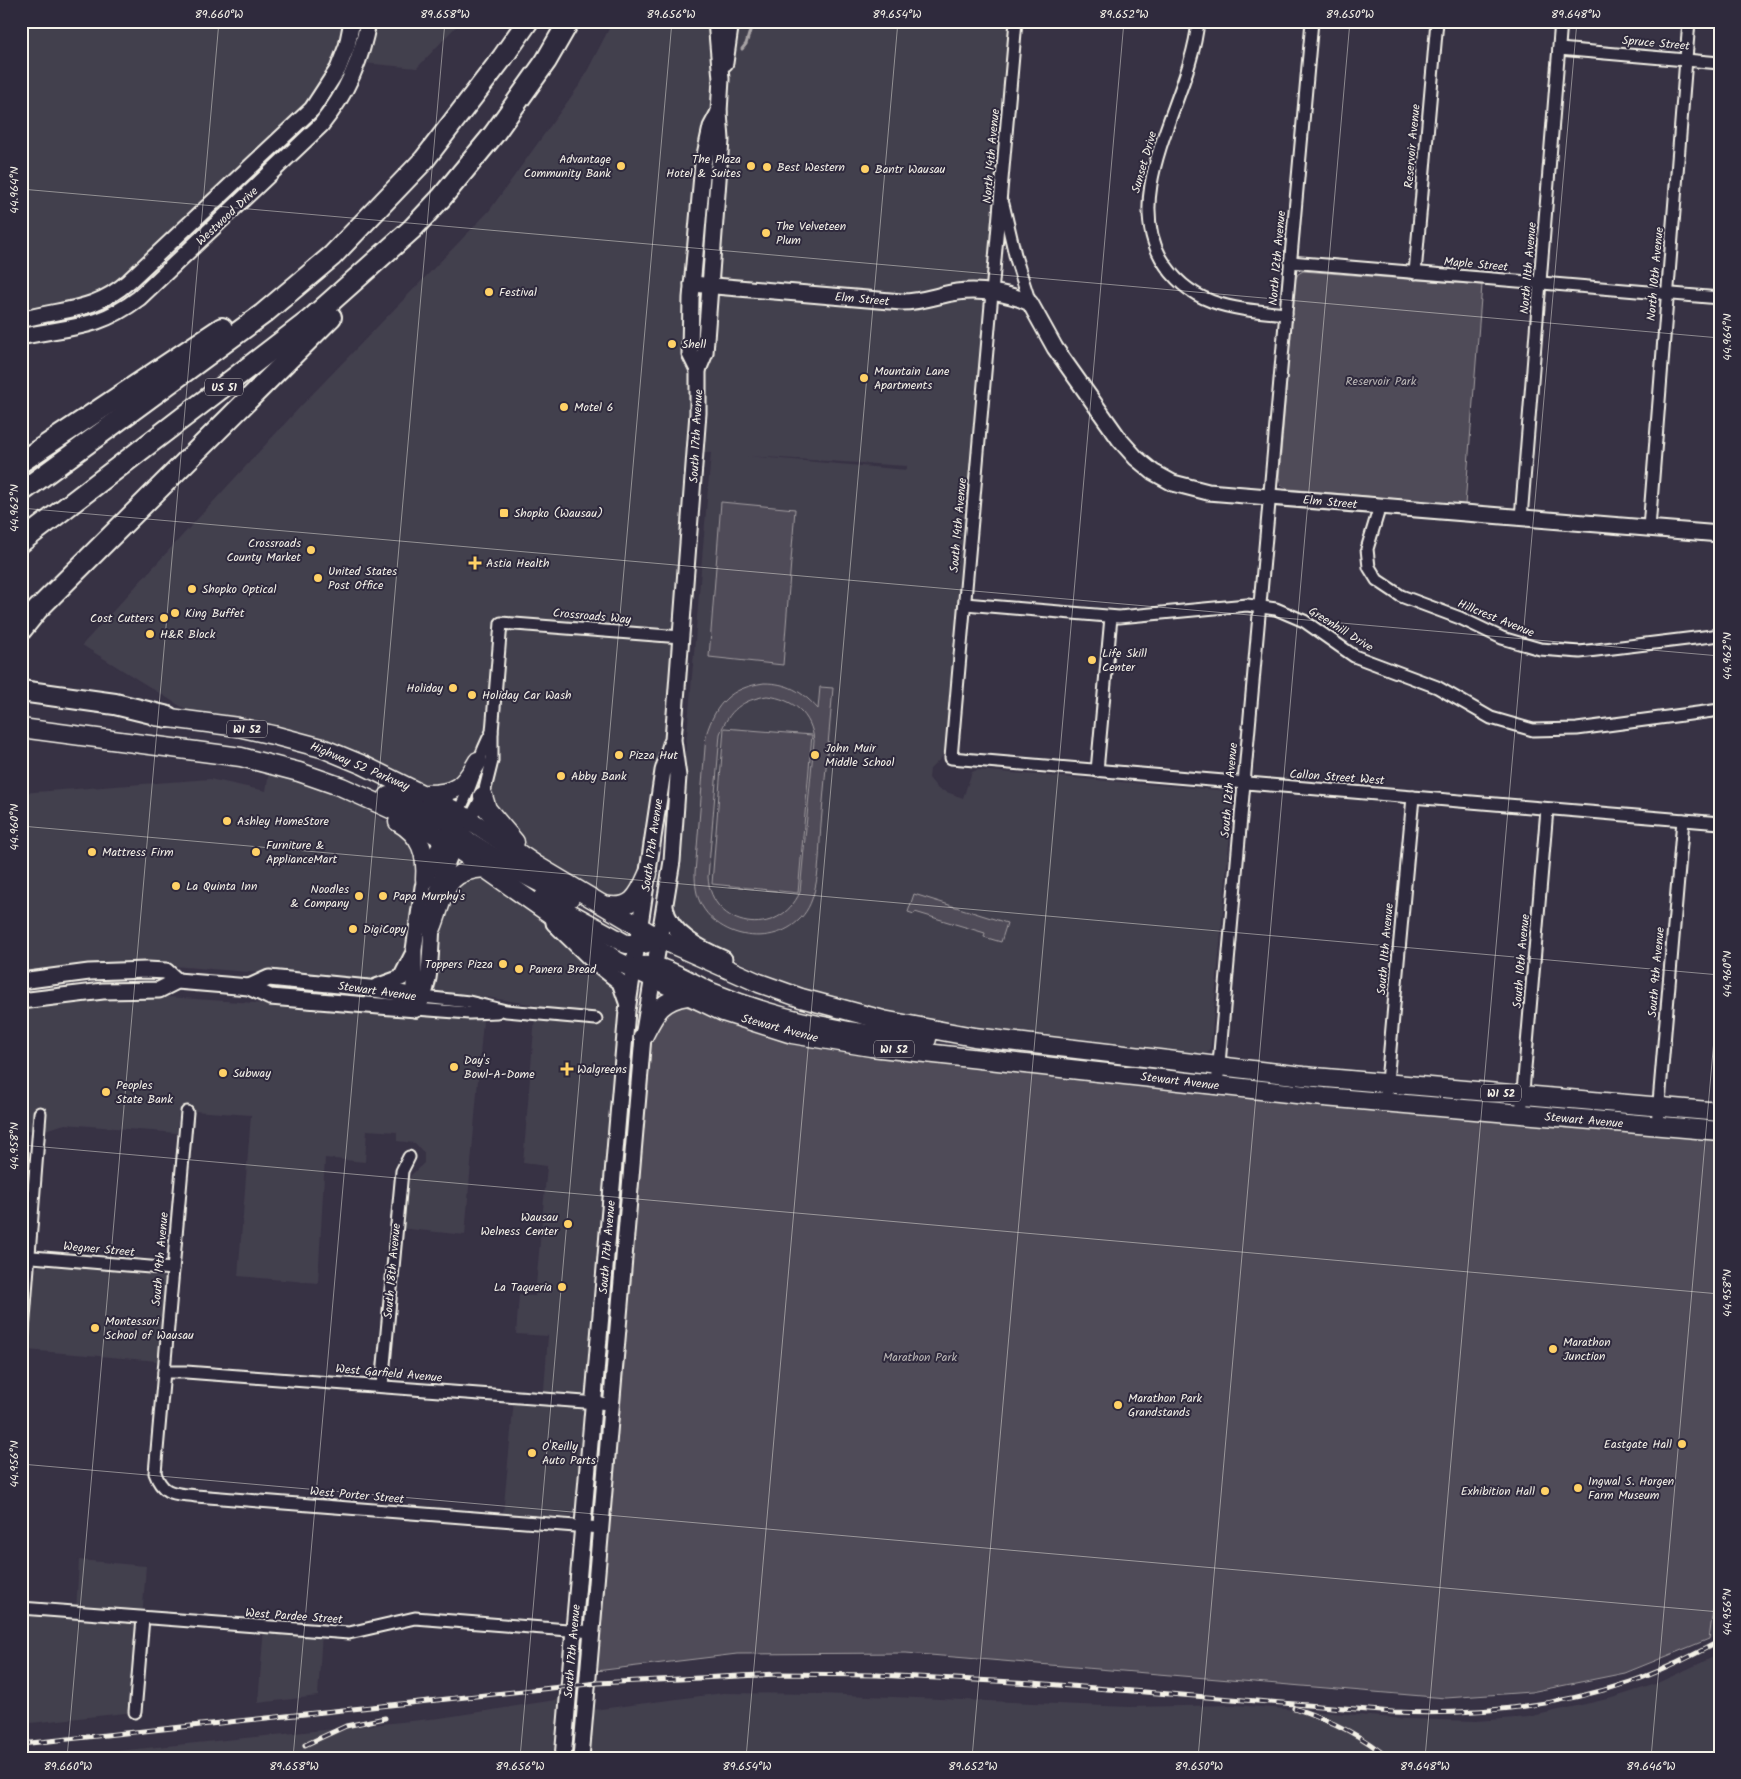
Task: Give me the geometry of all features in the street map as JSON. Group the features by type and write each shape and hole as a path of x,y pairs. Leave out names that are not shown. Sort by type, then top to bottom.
{"highway":[{"path":"490,75 518,21"},
{"name":"US 51","path":"21,492 276,304 332,256 424,160 490,75 528,21"},
{"name":"US 51","path":"21,542 310,320 419,222 502,124 570,21"},
{"path":"21,462 283,287 375,212"},
{"path":"21,630 37,610 393,256 419,222"},
{"path":"21,691 114,704 168,717"}],"main road":[{"name":"Westwood Drive","path":"21,320 92,305 113,294 130,281 312,109 338,69 347,46 352,21"},
{"name":"Westwood Drive","path":"21,337 99,322 119,312 139,298 321,125 339,101 353,75 368,21"},
{"path":"716,21 721,79"},
{"path":"719,112 721,79 731,21"},
{"name":"South 17th Avenue","path":"698,370 690,354 692,284 703,164 711,127 719,112"},
{"name":"South 17th Avenue","path":"563,1758 627,1011 662,771 672,740 697,436 698,370 705,356 721,140 719,112"},
{"name":"Elm Street","path":"692,284 902,302 921,301 961,292 993,293 1030,303 1055,348 1120,440 1153,472 1173,484 1192,489 1720,534"},
{"name":"Highway 52 Parkway","path":"21,700 238,727 322,748 425,794 460,818 600,904 638,936 660,939"},
{"name":"WI 52","path":"21,728 241,757 326,780 400,814 452,841 604,954 634,969 654,972"},
{"name":"South 17th Avenue","path":"581,1758 643,1037 672,861 678,776 672,740"},
{"path":"425,794 445,794 455,790 469,776 478,761"},
{"path":"326,780 369,789 460,818 440,880 418,1001"},
{"path":"349,790 415,835 424,853 425,880 414,950 409,966 401,978 387,984 369,988"},
{"path":"483,796 485,806 493,817 536,865"},
{"path":"425,880 452,841"},
{"path":"452,841 470,842 505,865 565,895 615,924 627,928 638,936"},
{"path":"432,928 448,885 455,875 466,870 486,868"},
{"path":"600,904 614,907 629,903 639,895 648,874"},
{"path":"510,884 554,904 622,942 638,936"},
{"path":"536,904 585,954 620,982 626,994 627,1011"},
{"path":"665,906 672,924 690,940 802,998"},
{"name":"Stewart Avenue","path":"660,939 719,967 802,998 891,1022 974,1037 1218,1067 1387,1084 1720,1112"},
{"path":"414,950 418,1001"},
{"name":"Stewart Avenue","path":"21,981 95,972 146,970 166,972 177,981"},
{"path":"654,972 783,1017 913,1038 974,1037"},
{"name":"Stewart Avenue","path":"654,972 688,996 745,1020 792,1034 830,1041 1385,1104 1720,1131"},
{"name":"Stewart Avenue","path":"249,987 270,978 369,988 418,1001"},
{"name":"Stewart Avenue","path":"21,1001 90,992 159,990 177,981 249,987 270,997 418,1001"},
{"path":"643,1037 662,1005 673,998 688,996"}],"street":[{"name":"North 14th Avenue","path":"993,293 1016,21"},
{"name":"Sunset Drive","path":"1198,21 1191,58 1149,188 1148,217 1150,233 1164,263 1176,278 1208,301 1228,308 1286,314"},
{"name":"North 12th Avenue","path":"1269,496 1312,21"},
{"name":"Reservoir Avenue","path":"1415,273 1437,21"},
{"name":"North 11th Avenue","path":"1521,518 1561,21"},
{"name":"North 10th Avenue","path":"1648,528 1689,21"},
{"name":"Spruce Street","path":"1559,49 1720,63"},
{"name":"Elm Street","path":"1001,196 1016,259 1030,303"},
{"name":"Maple Street","path":"1290,262 1720,298"},
{"name":"South 14th Avenue","path":"951,758 993,293"},
{"name":"South 12th Avenue","path":"1217,1086 1269,496"},
{"name":"Hillcrest Avenue","path":"1380,506 1367,549 1369,567 1377,580 1401,596 1478,625 1502,638 1540,649 1580,652 1720,635"},
{"name":"Greenhill Drive","path":"965,604 1111,617 1259,606 1292,615 1354,656 1437,687 1491,718 1509,725 1554,731 1720,710"},
{"path":"1097,771 1111,617"},
{"name":"Crossroads Way","path":"492,732 501,623 680,637"},
{"path":"460,818 478,761 492,732"},
{"path":"460,818 483,796 492,762 492,732"},
{"name":"Callon Street West","path":"951,758 1720,823"},
{"name":"South 11th Avenue","path":"1385,1104 1413,797"},
{"name":"South 10th Avenue","path":"1521,1115 1547,809"},
{"name":"South 9th Avenue","path":"1657,1126 1683,820"},
{"name":"Stewart Avenue","path":"418,1001 473,1003 506,1011 596,1018"},
{"name":"South 19th Avenue","path":"158,1439 187,1112"},
{"path":"21,1357 25,1256 40,1113"},
{"name":"South 18th Avenue","path":"382,1386 402,1171 409,1157"},
{"name":"Wegner Street","path":"25,1256 173,1269"},
{"name":"West Garfield Avenue","path":"164,1372 382,1386 611,1404"},
{"name":"West Porter Street","path":"158,1439 155,1473 159,1484 169,1492 601,1528"},
{"name":"West Pardee Street","path":"21,1608 349,1633 415,1618 592,1632"},
{"path":"135,1712 143,1618"}],"shaded area":[{"path":"21,21 347,21 339,54 311,101 273,138 240,164 183,224 146,259 102,295 21,314"},
{"path":"372,21 461,21 417,68 363,63"},
{"path":"613,21 1016,21 973,515 963,538 944,752 942,757 930,769 929,778 938,789 963,798 972,772 977,770 1230,791 1233,799 1211,1043 1210,1050 1205,1056 937,1024 805,992 711,949 693,937 679,921 673,899 711,453 697,452 681,637 640,927 363,765 206,722 82,645 300,407 489,211 581,83","holes":["749,456 907,466 907,470"]},
{"path":"269,771 340,793 403,832 421,862 404,968 380,982 172,966 21,975 21,793 210,779 266,791"},
{"path":"483,876 544,920 617,984 620,1002 577,1512 569,1518 503,1515 514,1400 543,1403 548,1336 516,1334 519,1295 535,1296 547,1166 523,1163 536,1005 485,997 465,1235 399,1228 406,1184 411,1175 424,1163 424,1153 415,1143 397,1141 397,1132 367,1130 365,1162 325,1158 318,1283 238,1276 251,1115 179,1110 177,1133 65,1124 45,1130 21,1130 21,1008 138,995 430,1015 433,972 446,899 456,883"},
{"name":"Montessori School of Wausau","path":"40,1264 162,1276 165,1279 165,1284 158,1361 27,1350 34,1271"},
{"path":"79,1560 146,1566 135,1712 21,1724 21,1608 76,1612"},
{"path":"1714,1603 1720,1603 1720,1633 1709,1639"},
{"path":"264,1627 322,1632 318,1696 258,1703"},
{"path":"1720,1654 1720,1758 581,1758 585,1711 723,1693 821,1694 1129,1707 1235,1705 1406,1719 1476,1721 1528,1717 1612,1698 1653,1685"},
{"path":"568,1698 563,1758 49,1758 440,1718"}],"green space":[{"name":"Reservoir Park","path":"1303,271 1482,285 1465,505 1289,489 1281,485 1279,477 1295,280 1298,274"},
{"path":"721,502 795,509 783,665 709,657"},
{"path":"772,683 787,686 806,697 818,709 820,687 833,688 815,890 804,915 791,926 776,933 760,936 743,934 727,929 713,919 700,902 696,890 695,877 706,735 714,714 726,699 733,693 752,685","holes":["767,696 793,704 800,710 809,723 814,741 800,892 790,907 777,917 762,922 747,922 733,917 721,908 712,895 708,877 720,734 732,712 744,703"]},
{"path":"724,728 812,735 798,893 712,884"},
{"path":"914,894 1007,923 1001,942 984,937 985,933 915,912 914,914 908,912"},
{"name":"Marathon Park","path":"682,1005 751,1030 1720,1138 1720,1603 1714,1603 1709,1639 1625,1673 1531,1692 1446,1698 906,1653 737,1654 596,1671 649,1048 651,1038 663,1013"}],"waterway":[{"path":"742,49 746,44 753,21"},
{"path":"852,21 870,24 882,22"}],"railway":[{"path":"21,1744 598,1683 778,1674 877,1675 1033,1683 1393,1712 1482,1711 1542,1704 1601,1691 1653,1673 1720,1641"},
{"path":"1294,1708 1343,1728 1378,1749 1388,1758"},
{"path":"305,1745 346,1726 385,1718"}],"place":[{"name":"Advantage Community Bank","path":"621,166"},
{"name":"The Plaza Hotel & Suites","path":"751,166"},
{"name":"Best Western","path":"767,167"},
{"name":"Bantr Wausau","path":"865,169"},
{"name":"The Velveteen Plum","path":"766,233"},
{"name":"Festival","path":"489,292"},
{"name":"Shell","path":"672,344"},
{"name":"Mountain Lane Apartments","path":"864,378"},
{"name":"Motel 6","path":"564,407"},
{"name":"Shopko (Wausau)","path":"504,513"},
{"name":"Crossroads County Market","path":"311,550"},
{"name":"Astia Health","path":"475,563"},
{"name":"United States Post Office","path":"318,578"},
{"name":"Shopko Optical","path":"192,589"},
{"name":"King Buffet","path":"175,613"},
{"name":"Cost Cutters","path":"164,618"},
{"name":"H&R Block","path":"150,634"},
{"name":"Life Skill Center","path":"1092,660"},
{"name":"Holiday","path":"453,688"},
{"name":"Holiday Car Wash","path":"472,695"},
{"name":"Pizza Hut","path":"619,755"},
{"name":"John Muir Middle School","path":"815,755"},
{"name":"Abby Bank","path":"561,776"},
{"name":"Ashley HomeStore","path":"227,821"},
{"name":"Mattress Firm","path":"92,852"},
{"name":"Furniture & ApplianceMart","path":"256,852"},
{"name":"La Quinta Inn","path":"176,886"},
{"name":"Noodles & Company","path":"359,896"},
{"name":"Papa Murphy's","path":"383,896"},
{"name":"DigiCopy","path":"353,929"},
{"name":"Toppers Pizza","path":"503,964"},
{"name":"Panera Bread","path":"519,969"},
{"name":"Day's Bowl-A-Dome","path":"454,1067"},
{"name":"Walgreens","path":"567,1069"},
{"name":"Subway","path":"223,1073"},
{"name":"Peoples State Bank","path":"106,1092"},
{"name":"Wausau Welness Center","path":"568,1224"},
{"name":"La Taqueria","path":"562,1287"},
{"name":"Montessori School of Wausau","path":"95,1328"},
{"name":"Marathon Junction","path":"1553,1349"},
{"name":"Marathon Park Grandstands","path":"1118,1405"},
{"name":"Eastgate Hall","path":"1682,1444"},
{"name":"O'Reilly Auto Parts","path":"532,1453"},
{"name":"Ingwal S. Horgen Farm Museum","path":"1578,1488"},
{"name":"Exhibition Hall","path":"1545,1491"}]}
